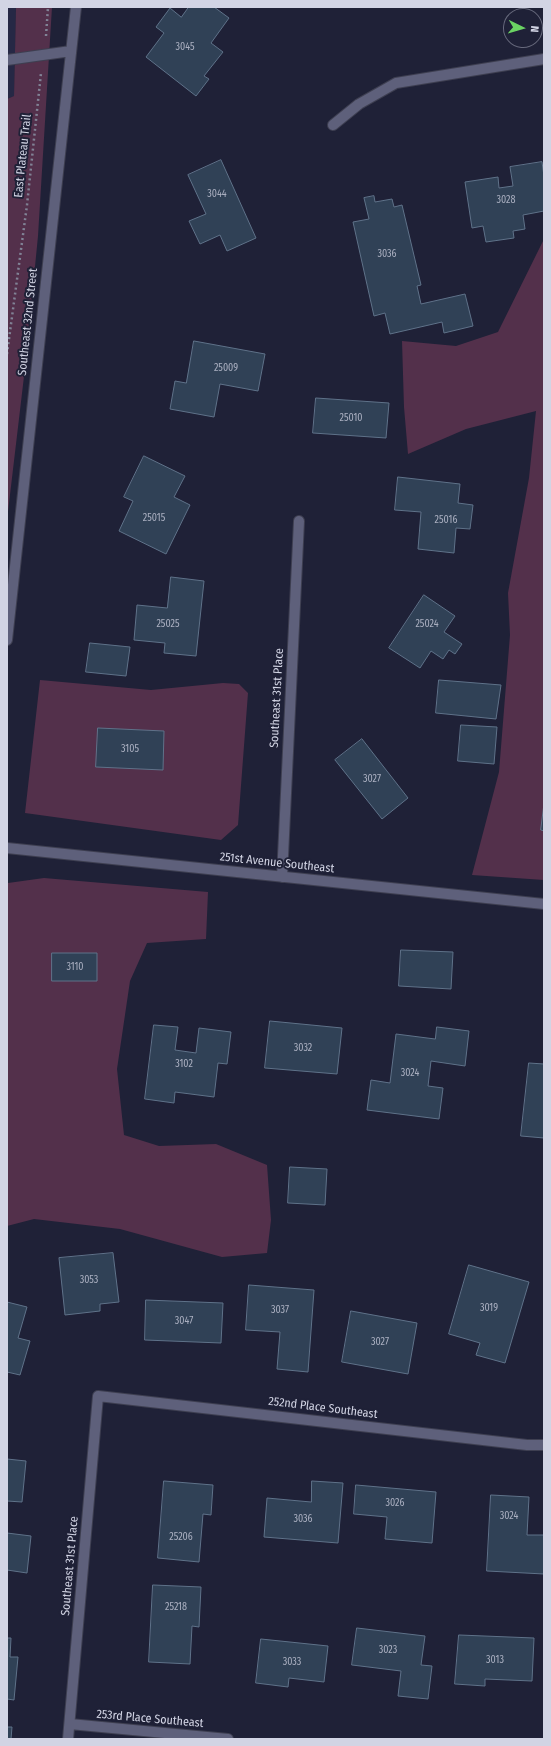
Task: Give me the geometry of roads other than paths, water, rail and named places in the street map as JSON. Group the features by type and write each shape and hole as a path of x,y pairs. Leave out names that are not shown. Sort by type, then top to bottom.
{"street":[{"name":"Southeast 32nd Street","path":"7,640 76,7"},
{"path":"7,60 71,51"},
{"path":"333,125 359,104 396,83 544,59"},
{"name":"Southeast 31st Place","path":"282,877 299,521"},
{"name":"251st Avenue Southeast","path":"7,848 544,904"},
{"name":"Southeast 31st Place","path":"68,1739 98,1396"},
{"name":"252nd Place Southeast","path":"98,1396 527,1445 544,1445"},
{"name":"253rd Place Southeast","path":"70,1724 228,1739"}]}
